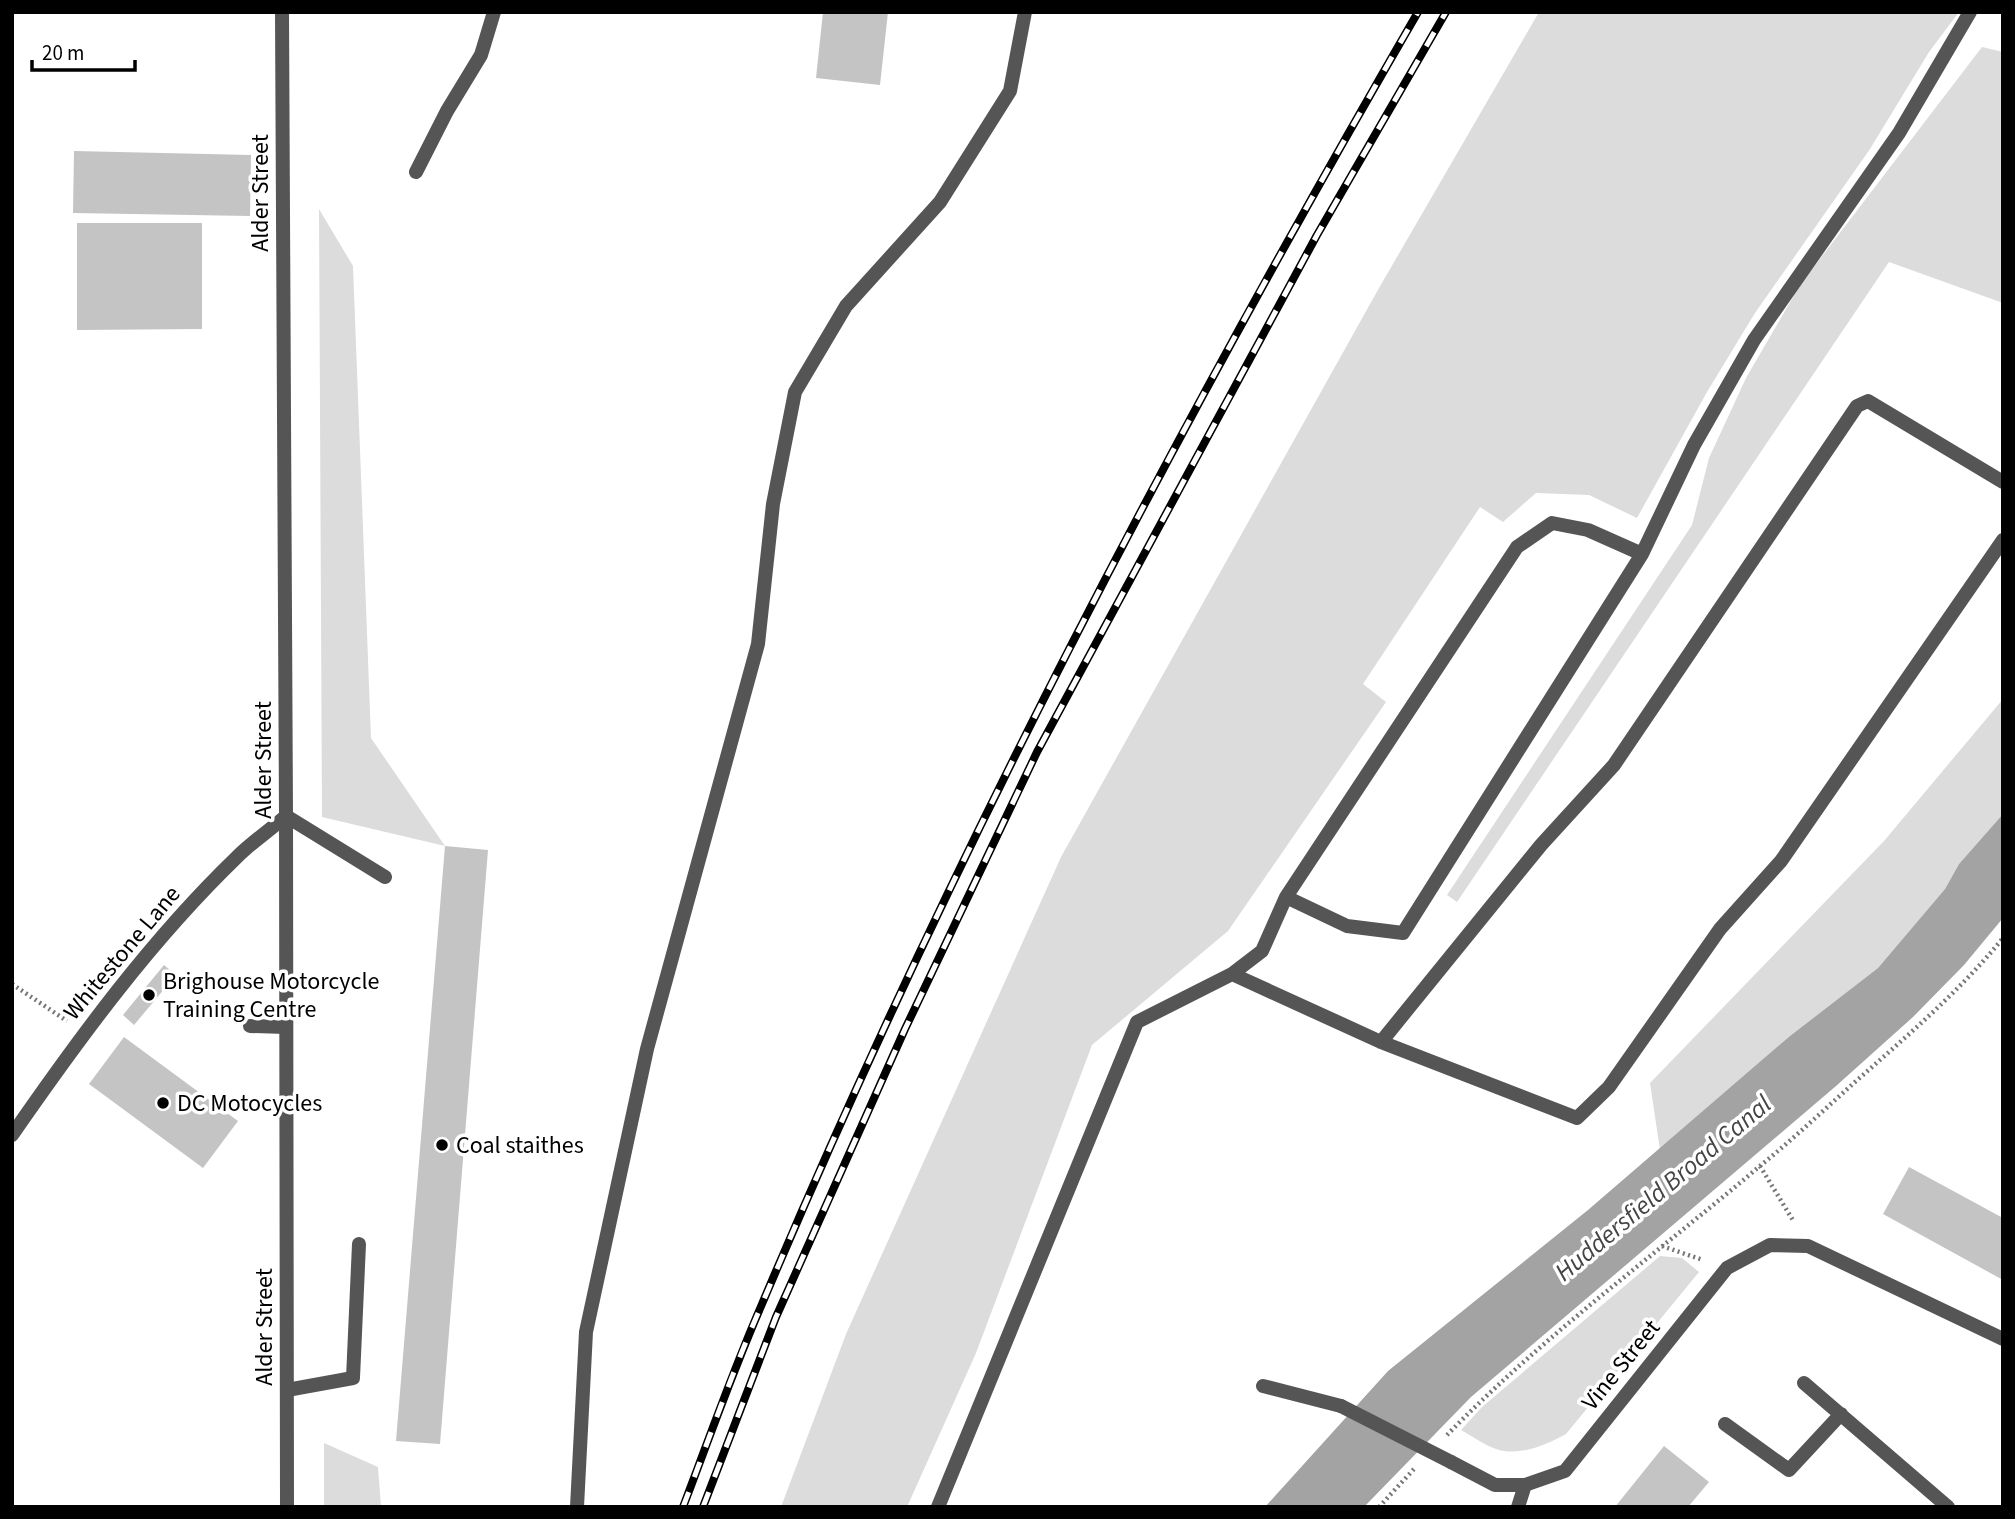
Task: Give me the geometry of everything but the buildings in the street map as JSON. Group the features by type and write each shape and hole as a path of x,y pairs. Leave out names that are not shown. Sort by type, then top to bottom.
{"street":[{"name":"Alder Street","path":"282,12 287,1507"},
{"path":"416,172 447,111 481,55 494,12"},
{"path":"577,1507 586,1332 648,1049 758,644 774,504 796,392 846,306 940,202 1010,90 1025,12"},
{"path":"1286,897 1347,926 1403,933 1642,554 1694,445 1754,340 1899,133 1970,12"},
{"path":"1381,1042 1541,845 1614,765 1857,407 1868,401 2003,482"},
{"path":"938,1507 1137,1022 1232,974 1262,951 1286,897 1517,547 1552,523 1588,530 1642,554"},
{"path":"1232,974 1381,1042 1577,1118 1609,1087 1720,929 1781,861 2003,540"},
{"path":"286,816 385,877"},
{"name":"Whitestone Lane","path":"12,1135 84,1033 174,922 238,855 286,816"},
{"path":"250,1026 286,1027"},
{"path":"287,1390 353,1378 359,1244"},
{"name":"Vine Street","path":"1263,1386 1342,1406 1495,1485 1525,1485 1565,1471 1727,1268 1770,1245 1808,1247 2003,1339"},
{"path":"1804,1382 1948,1507"},
{"path":"1725,1424 1788,1470 1841,1414"},
{"path":"1518,1507 1525,1485"}],"path":[{"path":"1439,1443 1486,1395 1661,1245 1760,1166 1912,1031 1982,964 2003,938"},
{"path":"12,984 84,1033"},
{"path":"1760,1166 1808,1247"},
{"path":"1661,1245 1727,1268"},
{"path":"1379,1507 1420,1462"}],"shaded area":[{"path":"1539,12 1959,12 1929,52 1870,149 1755,313 1707,392 1637,518 1589,495 1536,493 1503,522 1480,507 1363,684 1386,702 1228,931 1092,1045 976,1353 907,1507 781,1507 846,1334 1061,857 1379,288"},
{"path":"1982,47 2003,52 2003,303 1889,262 1457,902 1447,895 1692,525 1709,458 1746,378 1800,285"},
{"path":"319,209 353,266 371,738 445,846 322,817"},
{"path":"2003,699 2003,814 1959,864 1945,889 1878,968 1790,1036 1660,1150 1650,1083 1884,841"},
{"path":"1660,1256 1682,1258 1699,1272 1566,1434 1541,1446 1514,1452 1492,1447 1461,1430 1482,1407"},
{"path":"324,1443 378,1467 381,1507 324,1507"}],"water":[{"name":"Huddersfield Broad Canal","path":"2003,814 2003,918 1964,965 1913,1017 1836,1086 1471,1397 1364,1507 1265,1507 1388,1371 1588,1210 1790,1036 1878,968 1945,889 1959,864"}],"railway":[{"path":"683,1507 751,1329 834,1138 988,810 1154,487 1328,169 1418,12"},
{"path":"703,1507 776,1317 905,1029 1037,752 1317,235 1446,12"}],"place":[{"name":"Brighouse Motorcycle Training Centre","path":"149,995"},
{"name":"DC Motocycles","path":"163,1103"},
{"name":"Coal staithes","path":"442,1145"}]}
